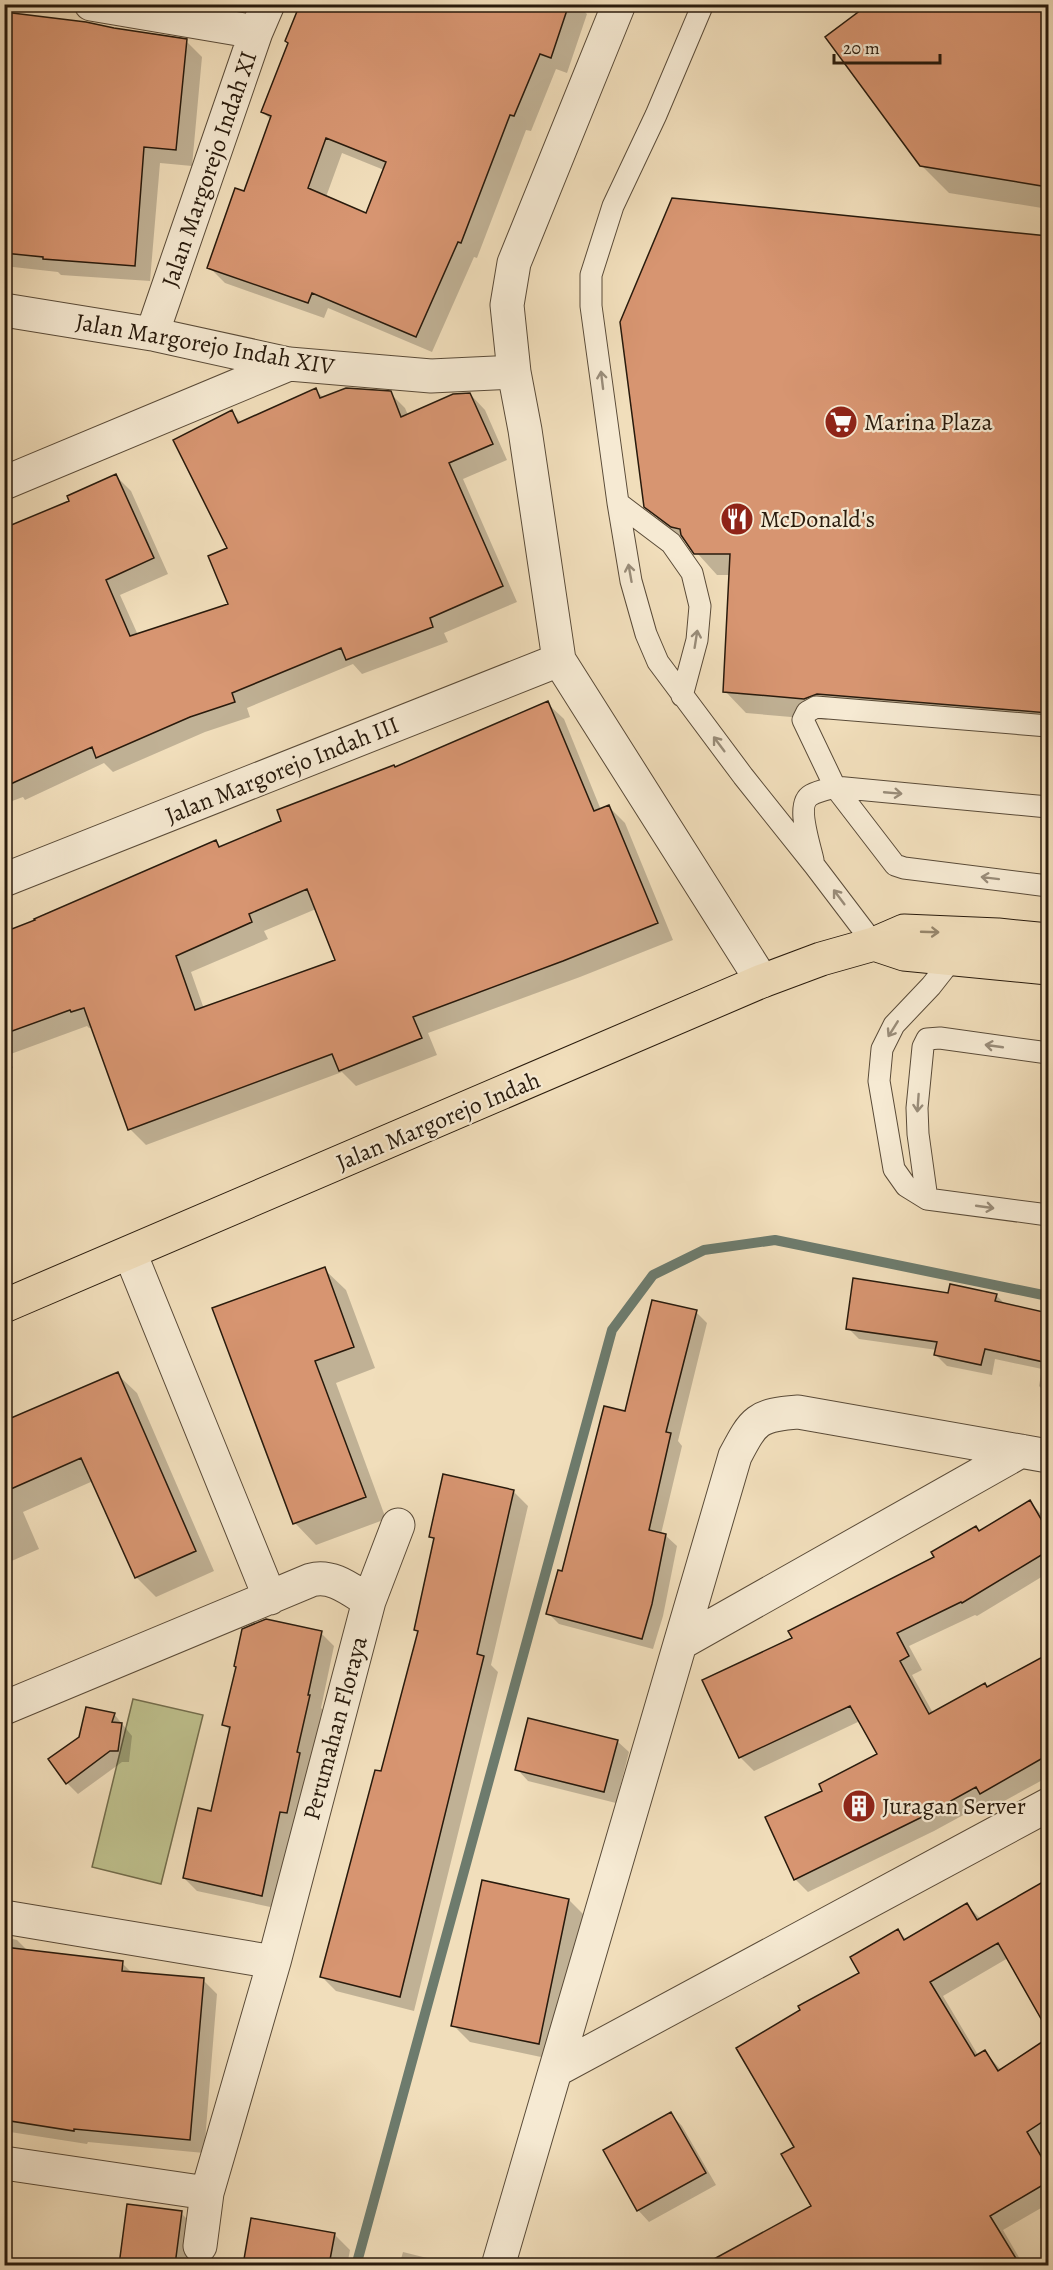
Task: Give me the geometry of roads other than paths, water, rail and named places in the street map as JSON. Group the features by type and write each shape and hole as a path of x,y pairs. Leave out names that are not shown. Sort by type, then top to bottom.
{"main road":[{"name":"Jalan Margorejo Indah","path":"4,1306 762,981 821,959 874,944 904,931 998,935 1048,940"},
{"path":"874,944 904,954 1048,968"}],"street":[{"path":"91,4 262,18"},
{"path":"619,4 514,263 507,305 514,372 525,430 559,660 762,981"},
{"name":"Jalan Margorejo Indah XI","path":"153,334 262,18"},
{"name":"Jalan Margorejo Indah XIV","path":"4,310 153,334 289,364 431,376 514,372"},
{"path":"4,483 289,364"},
{"name":"Jalan Margorejo Indah III","path":"4,880 559,660"},
{"path":"130,1253 270,1598"},
{"path":"498,2265 735,1456 747,1433 756,1421 772,1414 798,1412 1035,1453"},
{"path":"681,1643 1035,1453"},
{"name":"Perumahan Floraya","path":"200,2246 207,2193 274,1962 369,1600 398,1525"},
{"path":"4,1708 319,1577 330,1579 369,1600"},
{"path":"556,2070 1048,1805"},
{"path":"4,1917 274,1962"},
{"path":"4,2163 207,2193"}],"lane":[{"path":"703,4 656,115 613,206 591,275 591,306 631,581 646,634 658,662 743,776 874,944"},
{"path":"618,503 671,543 692,573 700,606 697,640 682,696"},
{"path":"1048,726 816,707 807,712 803,720 835,787 885,854 900,868 1048,886"},
{"path":"814,865 804,816 804,802 811,795 835,787 1048,807"},
{"path":"953,958 931,986 894,1025 882,1049 879,1081 894,1169 906,1186 927,1199 1048,1215"},
{"path":"927,1199 918,1149 917,1108 923,1047 927,1039 940,1038 1048,1053"}],"waterway":[{"path":"356,2266 612,1330 653,1275 704,1250 775,1240 1048,1296"}],"place":[{"name":"Marina Plaza","path":"841,422"},
{"name":"McDonald's","path":"737,519"},
{"name":"Juragan Server","path":"859,1806"}]}
